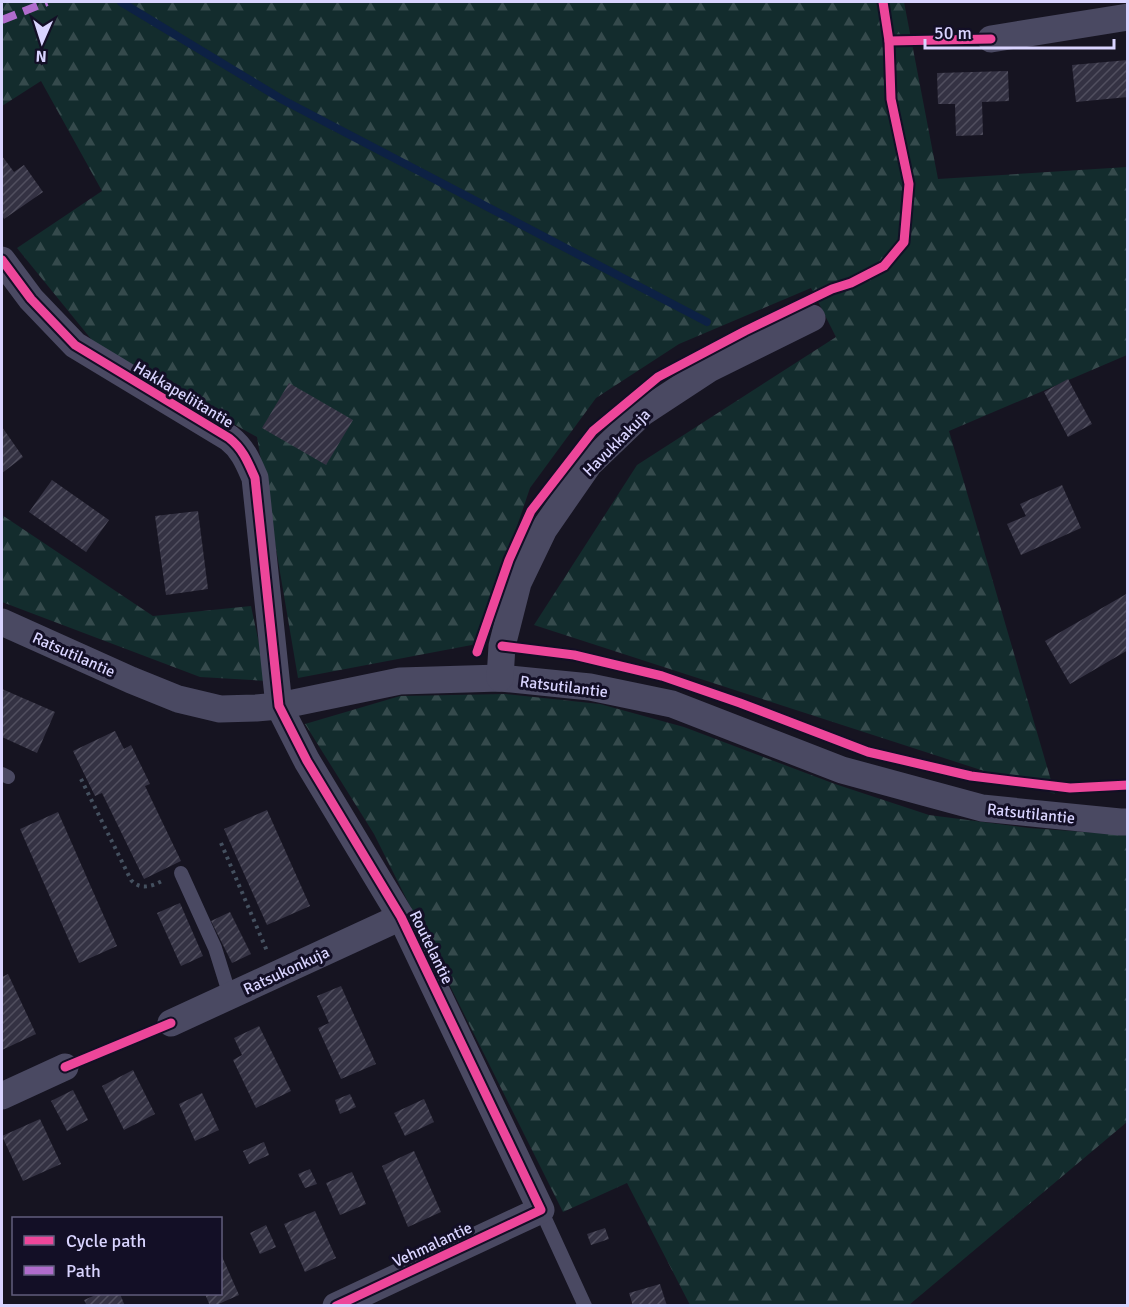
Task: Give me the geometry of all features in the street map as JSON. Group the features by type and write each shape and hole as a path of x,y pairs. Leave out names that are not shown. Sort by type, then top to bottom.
{"street":[{"path":"991,39 1128,17"},
{"name":"Hakkapeliitantie","path":"2,260 31,299 75,345 239,445 255,478 279,706"},
{"name":"Havukkakuja","path":"500,678 502,646 518,583 544,529 589,464 642,412 709,369 812,318"},
{"name":"Ratsutilantie","path":"2,622 178,699 220,709 279,706 400,681 500,678 590,687 672,704 842,770 982,808 1128,822"},
{"name":"Routelantie","path":"279,706 307,761 401,917 540,1210"},
{"name":"Ratsukonkuja","path":"171,1023 401,917"},
{"path":"2,1096 65,1067"},
{"name":"Vehmalantie","path":"336,1305 540,1210"}],"lane":[{"path":"181,873 215,948 230,996"},
{"name":"Routelantie","path":"540,1210 585,1305"}],"path":[{"path":"81,779 135,885 152,886 181,873"},
{"path":"221,843 277,974"}],"green space":[{"path":"2,2 904,2 938,179 1127,167 1127,355 949,431 1055,794 534,625 637,465 836,337 811,288 679,344 596,398 530,488 477,644 298,678 257,437 100,350 17,248 102,191 41,81 2,106"},
{"path":"2,515 153,616 251,606 267,681 200,677 2,602"},
{"path":"505,694 600,704 684,727 835,784 929,815 1029,828 1127,835 1127,1122 909,1305 690,1305 627,1183 563,1212 374,834 305,724 400,696"}],"building":[{"path":"1128,60 1128,97 1076,102 1072,65"},
{"path":"1008,71 1009,101 982,102 983,135 956,136 955,104 938,104 937,73"},
{"path":"2,156 14,172 24,165 43,192 4,219 2,215"},
{"path":"1068,379 1092,424 1068,437 1044,392"},
{"path":"289,383 353,420 326,465 262,428"},
{"path":"2,427 23,457 2,473"},
{"path":"52,480 109,520 86,552 29,512"},
{"path":"1062,485 1081,528 1021,555 1007,524 1026,516 1020,504"},
{"path":"198,511 208,589 166,595 155,516"},
{"path":"1128,593 1128,650 1070,684 1045,641"},
{"path":"2,689 55,712 37,753 2,737"},
{"path":"115,731 124,749 131,745 150,784 145,786 181,861 144,879 102,793 95,796 73,751"},
{"path":"267,810 310,906 267,925 224,829"},
{"path":"58,812 117,946 79,963 20,829"},
{"path":"180,903 203,956 181,966 157,913"},
{"path":"230,912 251,954 232,963 211,921"},
{"path":"8,974 36,1034 2,1050 2,977"},
{"path":"341,986 376,1064 341,1079 318,1028 329,1023 317,996"},
{"path":"259,1026 291,1091 256,1108 233,1060 242,1055 234,1038"},
{"path":"133,1070 155,1114 124,1130 102,1086"},
{"path":"73,1090 88,1120 67,1131 51,1101"},
{"path":"202,1093 219,1130 195,1141 179,1104"},
{"path":"350,1094 356,1107 340,1114 335,1100"},
{"path":"424,1099 434,1122 405,1136 394,1113"},
{"path":"40,1119 61,1164 23,1181 2,1136"},
{"path":"264,1142 269,1155 249,1164 243,1151"},
{"path":"414,1151 441,1212 408,1227 382,1166"},
{"path":"310,1169 317,1184 305,1188 298,1174"},
{"path":"352,1172 366,1204 340,1215 326,1183"},
{"path":"315,1211 336,1258 305,1272 284,1224"},
{"path":"266,1225 276,1247 260,1254 250,1233"},
{"path":"605,1228 609,1239 591,1245 587,1234"},
{"path":"222,1257 239,1295 210,1306 205,1295 222,1295"},
{"path":"660,1284 667,1306 633,1306 629,1293"},
{"path":"96,1295 120,1295 125,1306 87,1306 84,1300"}],"waterway":[{"path":"121,2 283,100 707,322"}],"marked path":[{"path":"2,20 47,2"}],"cycle path":[{"path":"477,652 509,560 531,511 593,431 658,377 745,331 884,266 904,242 909,184 891,99 889,41 883,2"},
{"path":"889,41 991,39"},
{"path":"2,260 31,299 75,345 229,438 245,456 255,478 279,706 307,761 401,917 541,1210 336,1306"},
{"path":"502,646 574,655 662,676 868,752 971,776 1070,788 1128,785"},
{"path":"65,1067 171,1023"}]}
